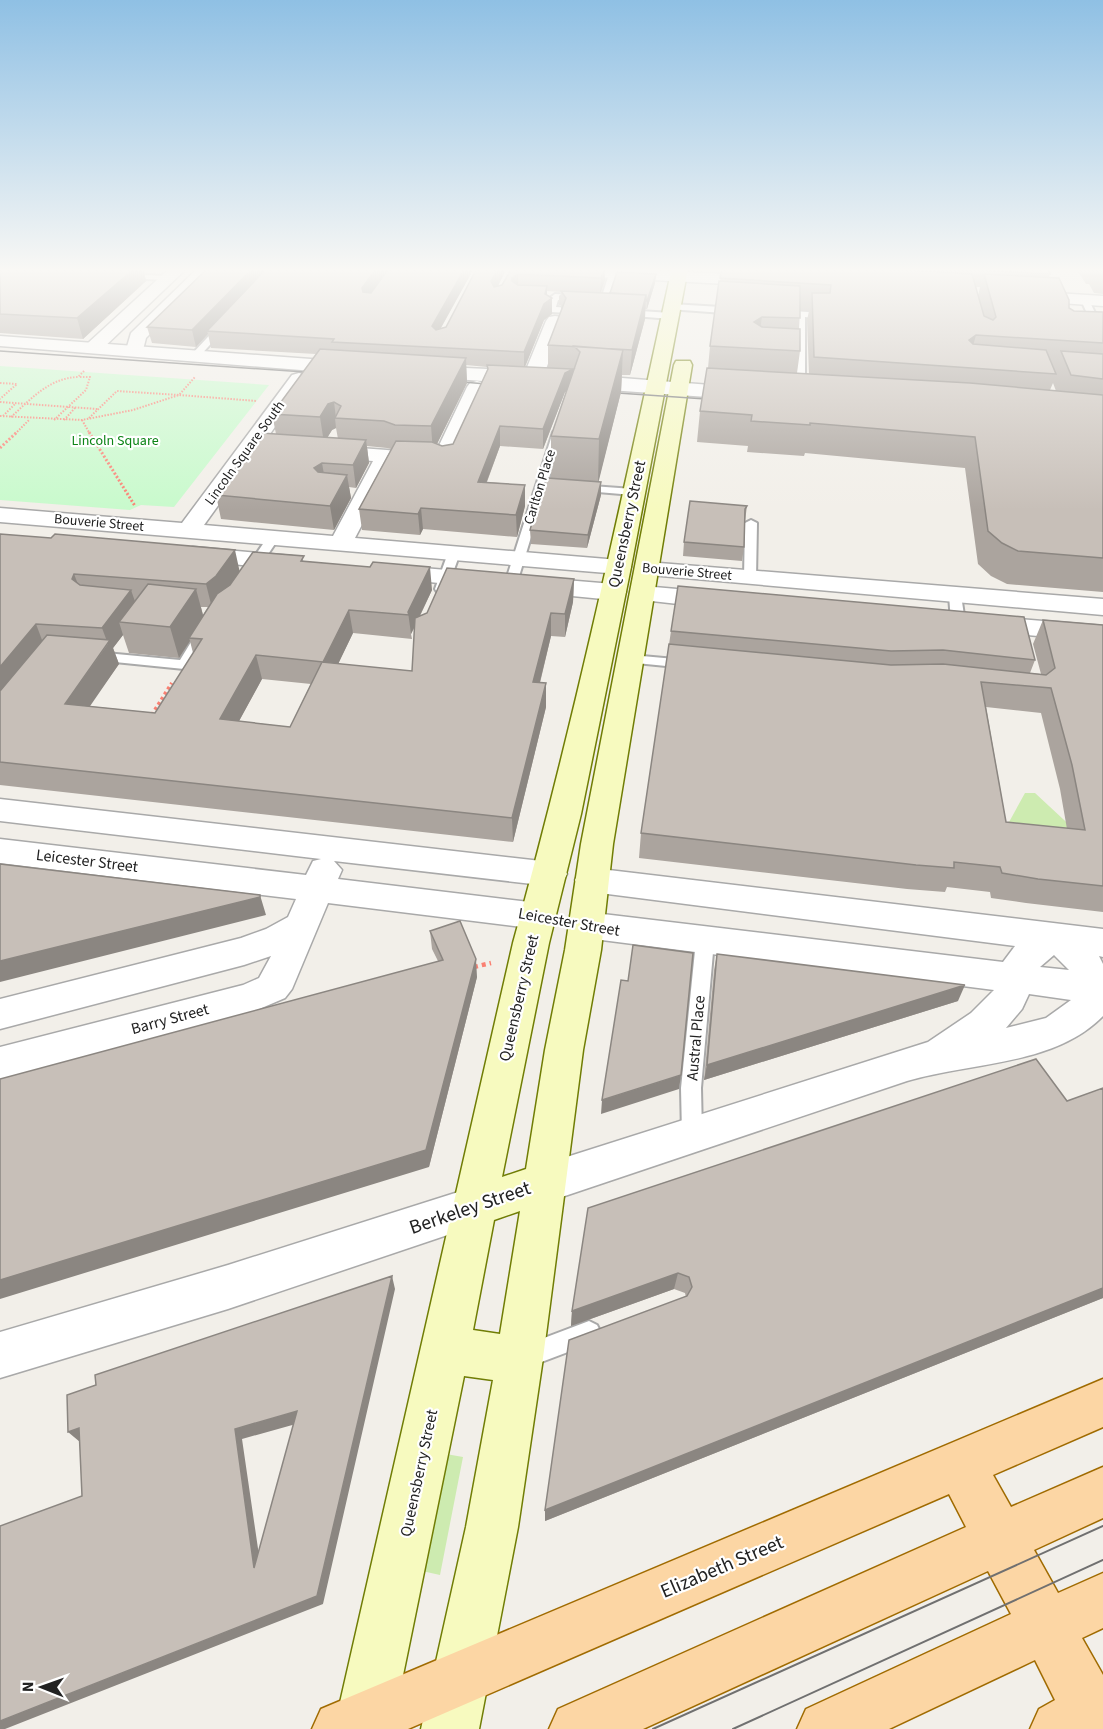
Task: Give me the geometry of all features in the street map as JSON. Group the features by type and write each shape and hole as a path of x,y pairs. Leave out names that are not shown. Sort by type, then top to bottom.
{"main road":[{"name":"Queensberry Street","path":"356,1725 446,1350 474,1207 538,916 564,814 654,393 668,349"},
{"name":"Queensberry Street","path":"456,1704 492,1527 520,1358 544,1183 601,818 686,349"},
{"path":"633,492 660,495"},
{"name":"Bouverie Street","path":"616,579 645,582"},
{"path":"598,655 631,658"},
{"path":"564,814 601,818"},
{"path":"550,874 592,880"},
{"name":"Leicester Street","path":"538,916 586,925"},
{"name":"Berkeley Street","path":"474,1207 544,1183"},
{"path":"446,1350 515,1360 520,1358"},
{"name":"Elizabeth Street","path":"356,1725 456,1704 961,1466 1103,1403"},
{"path":"961,1466 1046,1626 1085,1716"},
{"path":"578,1729 1103,1492"},
{"path":"826,1729 1103,1600"}],"street":[{"path":"0,358 302,375 364,374 195,356 162,349"},
{"path":"533,377 540,349"},
{"name":"Lincoln Square South","path":"190,539 250,446 302,375"},
{"path":"654,393 606,395 477,387 405,376 533,377 677,395 774,402 811,401"},
{"path":"439,458 477,387"},
{"path":"250,446 329,447 392,455 361,494 340,543"},
{"name":"Bouverie Street","path":"0,515 190,539 251,570 317,565"},
{"name":"Bouverie Street","path":"0,538 273,538 519,558 616,579"},
{"name":"Bouverie Street","path":"364,570 442,587 511,582 616,579"},
{"name":"Bouverie Street","path":"645,582 750,578 1103,607"},
{"name":"Bouverie Street","path":"645,582 751,603"},
{"path":"946,621 1022,633 1103,634"},
{"path":"0,810 550,874"},
{"name":"Barry Street","path":"0,1064 257,996 272,988 279,979 333,849"},
{"name":"Leicester Street","path":"0,851 538,916"},
{"path":"592,880 1103,944"},
{"name":"Leicester Street","path":"586,925 1100,989"},
{"path":"0,1014 244,951 270,943 301,926"},
{"path":"1056,938 1083,958 1095,976 1100,989"},
{"name":"Berkeley Street","path":"938,1056 998,1012 1009,999 1014,980 1025,958 1056,938"},
{"name":"Berkeley Street","path":"544,1183 938,1056 1025,1040 1052,1032 1086,1009 1100,989"},
{"name":"Berkeley Street","path":"0,1355 228,1287 474,1207"}],"lane":[{"path":"195,356 202,349"},
{"path":"802,349 811,401"},
{"path":"791,358 802,358"},
{"name":"Carlton Place","path":"511,582 550,486 561,423"},
{"path":"550,486 633,492"},
{"path":"750,578 751,523"},
{"path":"251,570 273,538"},
{"path":"442,587 454,553"},
{"path":"946,621 955,595"},
{"path":"84,655 120,654 184,665 210,622"},
{"path":"631,658 699,665"},
{"name":"Austral Place","path":"692,1134 691,1088 705,941"},
{"path":"520,1358 607,1326"}],"path":[{"path":"78,376 85,370"},
{"path":"11,417 45,387 67,376 90,377 86,390 53,420"},
{"path":"1,416 53,420 88,419 132,410 179,395 195,377"},
{"path":"0,383 17,384 0,401"},
{"path":"88,419 117,391 261,401"},
{"path":"0,401 98,409"},
{"path":"1,416 16,404"},
{"path":"63,420 76,408"},
{"path":"0,448 30,419"},
{"path":"82,420 140,515"},
{"path":"147,723 184,665"},
{"path":"469,969 491,963"}],"green space":[{"name":"Lincoln Square","path":"0,366 269,385 174,507 141,505 130,510 0,500"},
{"path":"1025,793 1035,793 1091,845 1003,833"},
{"path":"446,1454 463,1457 440,1575 422,1571"}],"building":[{"path":"320,349 466,358 431,426 395,425 384,421 335,418 341,406 334,402 328,404 320,417 272,414"},
{"path":"460,349 525,349 524,352"},
{"path":"577,349 623,350 599,439 551,436 580,352"},
{"path":"758,349 800,349 800,351"},
{"path":"814,349 1030,349 1046,350 1056,374 814,357"},
{"path":"1061,351 1103,354 1103,379 1071,375"},
{"path":"487,365 573,369 565,373 543,429 500,426 478,482 525,485 516,515 421,508 418,514 359,509 396,441 432,442 442,446 453,444 488,369"},
{"path":"707,368 970,383 1103,395 1103,558 1018,551 1002,543 988,531 975,437 810,423 810,425 751,421 752,415 700,411"},
{"path":"261,433 366,440 353,465 322,463 314,468 318,472 347,475 330,506 216,495"},
{"path":"547,478 601,482 588,535 530,530"},
{"path":"690,501 747,506 744,547 684,542"},
{"path":"0,534 51,538 55,534 235,550 216,576 206,584 74,574 72,579 80,585 131,590 102,628 36,624 0,667"},
{"path":"253,552 304,556 301,561 370,567 373,562 430,567 408,612 409,615 349,610 323,662 256,655 220,719 290,727 322,662 412,671 415,618 427,613 447,568 574,579 565,614 551,613 533,682 546,683 512,818 0,762 0,691 47,635 110,640 65,704 155,713 202,639 189,638 217,594 230,585"},
{"path":"148,584 196,589 170,627 119,622"},
{"path":"678,586 1024,617 1035,660 943,650 891,651 671,631"},
{"path":"1043,620 1103,625 1103,886 1002,873 1000,867 954,862 954,868 916,865 641,833 669,644 891,665 943,664 1046,675 1055,668","holes":["981,682 1051,688 1072,765 1085,830 1006,822"]},
{"path":"0,864 260,895 260,897 0,961"},
{"path":"460,921 476,959 426,1150 0,1280 0,1079 443,960 430,931"},
{"path":"633,945 693,953 681,1075 602,1100 621,980 628,981"},
{"path":"717,954 965,985 707,1065"},
{"path":"1036,1059 1067,1101 1103,1088 1103,1288 545,1510 569,1340 687,1296 692,1287 689,1277 678,1273 572,1311 588,1208"},
{"path":"392,1276 317,1596 0,1721 0,1526 82,1496 79,1428 68,1432 67,1395 96,1385 95,1375","holes":["297,1411 254,1568 235,1429"]}],"tram line":[{"path":"0,351 319,373"},
{"path":"451,381 498,385"},
{"path":"603,392 720,400"},
{"path":"653,1729 1103,1526"},
{"path":"733,1729 1103,1560"}]}
